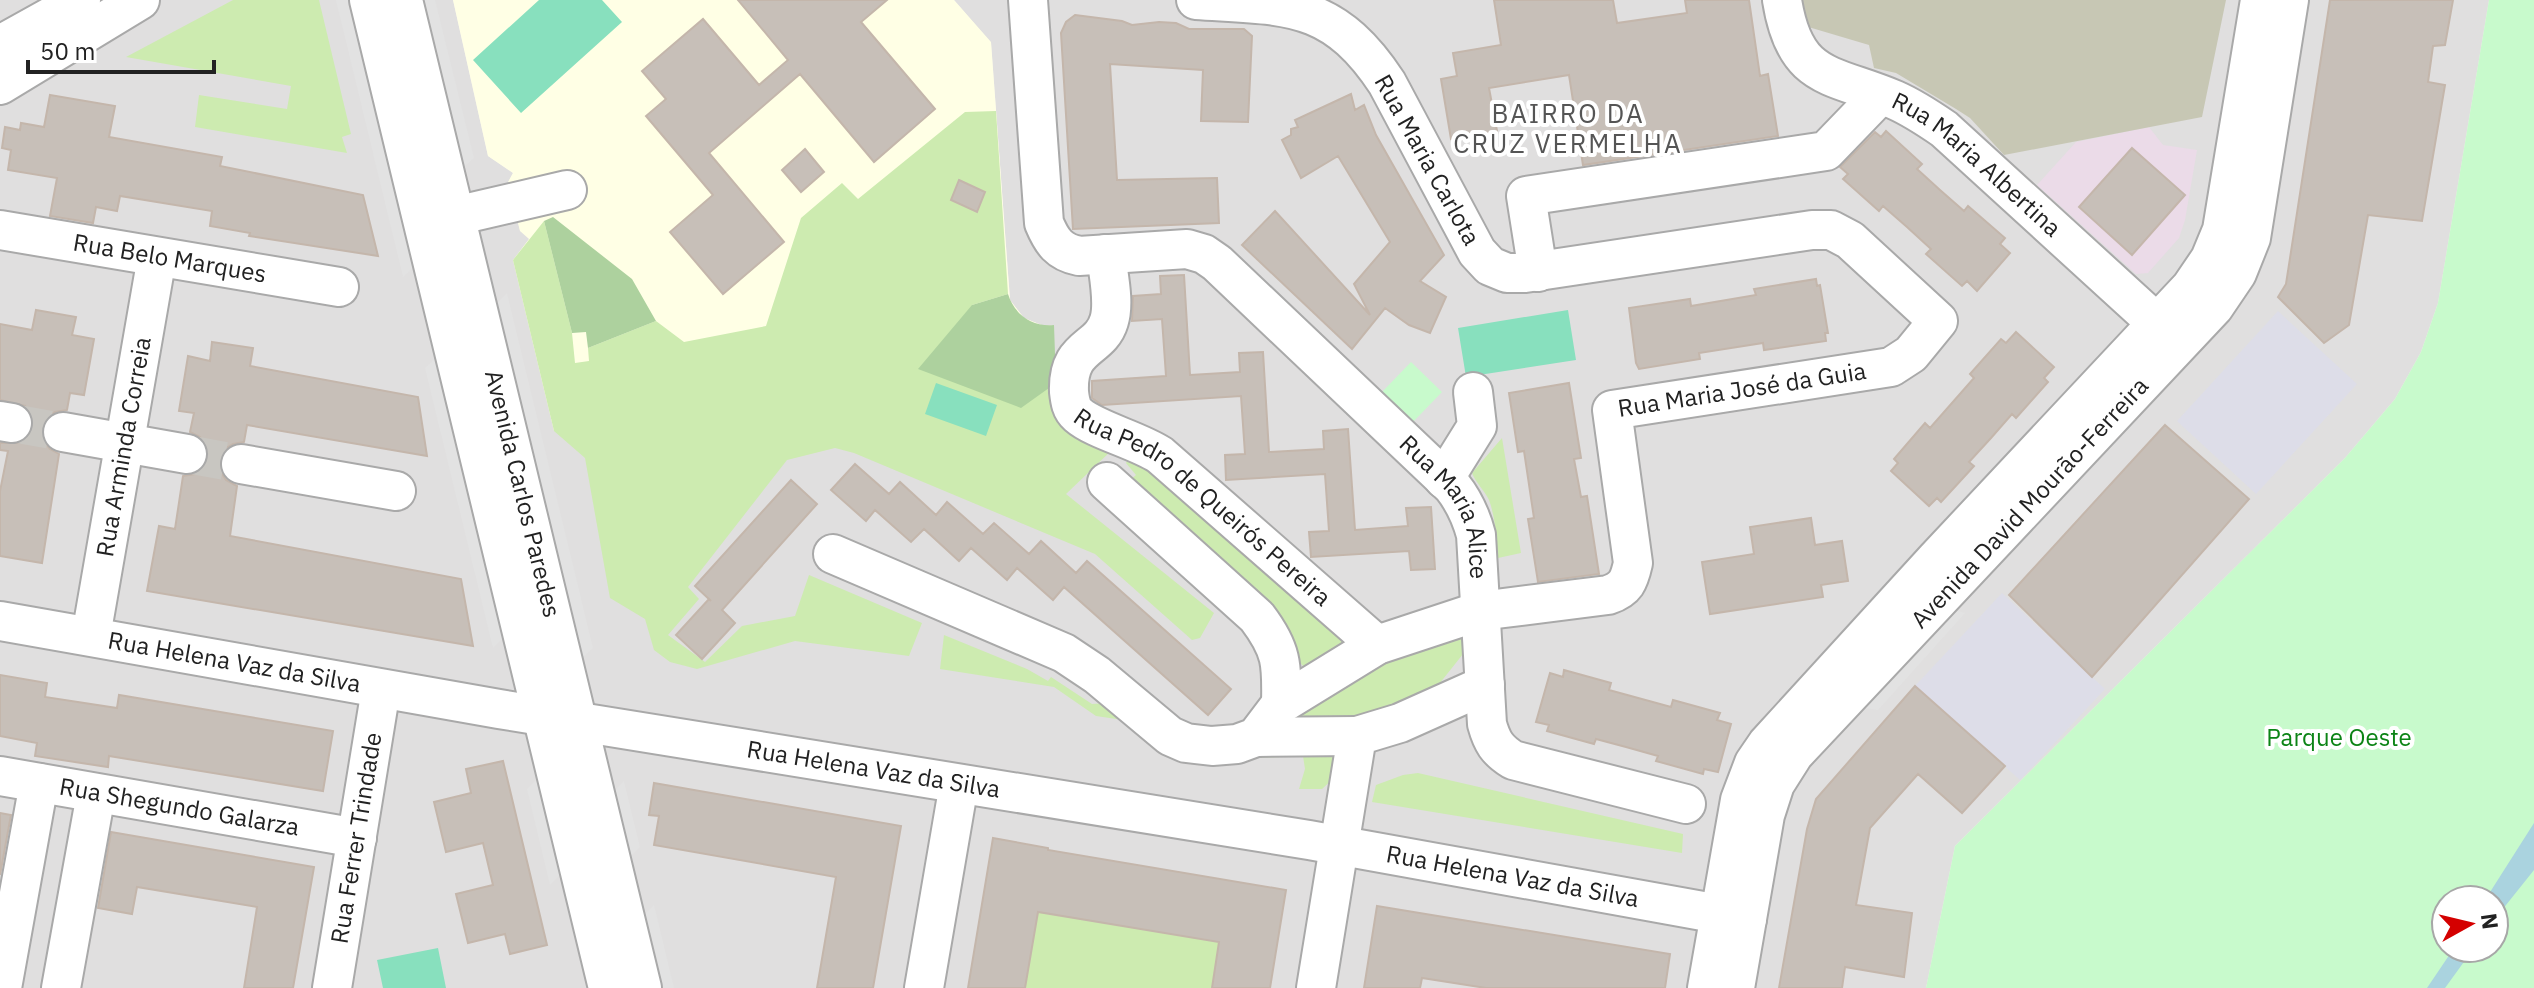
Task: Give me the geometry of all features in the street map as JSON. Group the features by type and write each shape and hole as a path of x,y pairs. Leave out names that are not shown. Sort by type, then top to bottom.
{"street":[{"path":"0,45 81,0"},
{"path":"0,85 140,0"},
{"name":"Avenida Carlos Paredes","path":"369,0 560,718 642,988"},
{"name":"Avenida Carlos Paredes","path":"403,0 455,216 560,718 608,988"},
{"name":"Rua Maria Alice","path":"1028,0 1044,223 1051,241 1066,253 1079,256 1187,249 1204,254 1217,263 1462,499 1476,535 1487,724 1491,740 1499,752 1513,760 1686,804"},
{"name":"Rua Maria Carlota","path":"1196,0 1293,7 1321,18 1345,34 1370,57 1387,83 1477,252 1490,266 1507,273 1538,272 1812,230"},
{"name":"Rua Maria Albertina","path":"1782,0 1793,44 1812,65 1829,78 1918,111 1944,129 2167,332"},
{"name":"Avenida David Mourão-Ferreira","path":"1707,988 1734,917 1775,784 1794,754 1886,659 2167,332 2210,259 2222,230 2260,0"},
{"name":"Avenida David Mourão-Ferreira","path":"2167,332 2214,307 2237,273 2251,238 2289,0"},
{"path":"1538,272 1526,196 1826,151 1880,95"},
{"path":"455,216 567,190"},
{"name":"Rua Belo Marques","path":"0,230 339,287"},
{"name":"Rua Maria José da Guia","path":"1377,645 1480,611 1620,591 1629,581 1633,563 1612,410 1891,367 1911,354 1938,321 1850,240 1831,230 1812,230"},
{"name":"Rua Pedro de Queirós Pereira","path":"1106,254 1111,312 1108,325 1079,355 1071,369 1070,402 1075,413 1160,455 1377,645"},
{"name":"Rua Arminda Correia","path":"91,636 157,257"},
{"path":"1444,479 1477,426 1473,392"},
{"path":"63,432 187,454"},
{"path":"241,464 396,491"},
{"name":"Rua Pedro de Queirós Pereira","path":"1107,482 1257,617 1273,638 1282,665 1281,704"},
{"path":"833,554 1064,653 1097,675 1170,736 1186,743 1212,746 1237,744 1256,737 1357,736 1400,723 1485,685"},
{"name":"Rua Helena Vaz da Silva","path":"0,621 381,689 1339,846 1734,917"},
{"path":"1256,737 1281,704 1377,645"},
{"name":"Rua Ferrer Trindade","path":"332,988 381,689"},
{"path":"1316,988 1357,736"},
{"name":"Rua Shegundo Galarza","path":"0,776 357,838"},
{"path":"2,988 39,783"},
{"path":"924,988 959,784"},
{"path":"61,988 96,794"},
{"name":"Avenida David Mourão-Ferreira","path":"1734,917 1735,988"}],"shaded area":[{"path":"0,0 453,0 488,156 513,173 508,183 520,231 1044,326 1024,318 1010,300 991,43 954,0 2489,0 2438,303 2421,352 2395,399 2345,458 1955,846 1926,988 0,988"},
{"path":"336,0 355,0 419,262 403,277"},
{"path":"416,0 435,0 474,158 458,172"},
{"path":"453,0 954,0 991,42 1010,300 1024,318 1044,326 1054,325 554,431 513,260 529,239 520,231 508,182 513,173 488,156"},
{"path":"1801,0 2226,0 2202,117 2004,155 1970,118 1896,73 1874,68 1869,45 1805,26"},
{"path":"2149,127 2163,145 2197,150 2179,238 2148,273 2136,274 2037,185 2076,142"},
{"path":"507,293 593,648 577,663 491,309"},
{"path":"2278,311 2357,384 2256,494 2177,421"},
{"path":"441,353 508,633 493,648 425,368"},
{"path":"2002,593 2105,689 2020,780 1915,686"},
{"path":"1945,607 1965,613 1878,710 1853,706"},
{"path":"542,774 565,870 550,885 527,789"},
{"path":"624,781 640,847 625,862 609,796"},
{"path":"654,905 674,988 655,988 639,920"}],"green space":[{"path":"233,0 319,0 351,134 342,137 347,153 195,127 199,95 287,109 291,86 126,57"},
{"path":"539,0 602,0 622,22 521,113 473,60"},
{"name":"Parque Oeste","path":"2489,0 2534,0 2534,988 1926,988 1955,846 2345,458 2395,399 2421,352 2438,303"},
{"path":"996,111 1008,294 972,305 1056,383 1112,450 1066,494 1214,613 1200,638 1192,640 1095,554 854,453 835,448 787,460 688,587 699,599 668,635 705,662 742,626 795,616 809,575 922,623 909,656 795,641 697,669 670,662 654,650 645,619 610,598 585,458 554,431 513,260 544,221 572,333 575,363 589,361 588,348 656,321 684,342 766,326 801,218 842,183 858,199 965,112"},
{"path":"553,217 632,279 656,321 588,348 586,332 572,333 544,221"},
{"path":"1008,294 1020,314 1032,322 1054,325 1056,383 1021,408 918,369 972,305"},
{"path":"1568,310 1576,360 1466,377 1458,328"},
{"path":"1411,362 1442,392 1413,422 1382,392"},
{"path":"936,383 997,405 986,436 925,414"},
{"path":"1502,438 1521,553 1498,558 1491,507 1472,473"},
{"path":"1131,455 1344,633 1345,644 1305,668 1130,480 1136,475 1126,463"},
{"path":"944,635 1027,669 1048,681 1051,677 1092,704 1108,703 1123,720 1096,716 1054,687 940,669"},
{"path":"1466,638 1467,649 1432,693 1386,714 1288,724 1292,710 1376,664 1420,646"},
{"path":"1331,747 1339,758 1336,776 1322,789 1299,789 1305,769 1303,756 1235,759"},
{"path":"1418,773 1683,834 1682,853 1372,802 1376,785"},
{"path":"1038,912 1219,942 1212,988 1025,988"},
{"path":"438,948 446,988 383,988 377,960"}],"water":[{"path":"2534,823 2534,870 2510,900 2510,884 2495,884"},
{"path":"2443,964 2462,964 2445,988 2427,988"}],"building":[{"path":"738,0 887,0 861,22 935,109 874,162 800,74 709,153 784,242 723,294 670,232 713,195 646,116 666,99 642,71 703,19 759,85 788,60"},
{"path":"1494,0 1613,0 1617,23 1687,13 1685,0 1749,0 1760,76 1768,74 1778,136 1583,165 1569,75 1489,88 1497,131 1451,139 1441,79 1457,76 1453,53 1501,45"},
{"path":"2330,0 2453,0 2445,45 2433,46 2428,82 2445,85 2422,221 2368,215 2349,325 2324,343 2278,297 2286,284"},
{"path":"1075,15 1132,25 1159,22 1176,23 1189,29 1244,29 1252,36 1248,122 1201,121 1203,70 1110,64 1117,180 1217,178 1219,223 1073,229 1061,33 1066,22"},
{"path":"1351,94 1355,110 1364,105 1376,135 1444,255 1420,281 1446,297 1430,333 1409,325 1385,308 1352,349 1242,245 1275,211 1370,315 1354,284 1390,242 1338,156 1301,178 1282,140 1291,135 1291,129 1298,127 1295,120"},
{"path":"50,95 115,106 109,137 222,157 220,166 363,195 378,256 249,236 250,233 210,226 212,211 120,196 117,211 96,207 93,223 50,216 57,178 8,170 11,150 2,148 5,127 20,130 21,123 44,127"},
{"path":"1886,131 1922,164 1917,169 1940,190 1964,211 1968,206 2005,238 2000,244 2010,253 1977,291 1967,281 1962,286 1926,254 1931,249 1907,227 1883,206 1879,211 1843,179 1848,174 1840,167 1875,132 1881,137"},
{"path":"2132,148 2185,195 2132,255 2079,207"},
{"path":"805,149 824,172 801,192 782,170"},
{"path":"959,180 985,192 977,212 951,200"},
{"path":"1184,275 1190,375 1240,372 1239,353 1263,352 1269,452 1324,449 1323,431 1348,429 1355,530 1408,526 1406,508 1431,507 1435,569 1411,570 1409,551 1311,557 1309,532 1329,531 1325,474 1226,480 1225,455 1245,454 1241,396 1102,405 1092,398 1092,381 1166,376 1162,319 1132,321 1133,296 1161,294 1160,276"},
{"path":"1816,279 1817,286 1820,285 1828,333 1825,333 1826,341 1764,350 1763,343 1699,353 1700,359 1639,369 1636,363 1629,308 1690,299 1691,306 1756,295 1754,289"},
{"path":"36,310 76,317 72,335 94,339 84,395 70,393 67,410 55,412 46,418 42,427 43,440 59,454 42,563 0,556 0,491 8,451 0,450 0,443 20,443 29,436 34,426 32,415 25,406 0,400 0,324 32,330"},
{"path":"2016,332 2054,367 2044,378 2048,382 2016,418 2012,414 1969,462 1974,466 1941,502 1937,498 1929,506 1891,471 1898,463 1894,459 1925,423 1930,428 1974,378 1970,374 2001,339 2006,343"},
{"path":"212,342 253,348 250,366 418,397 427,456 247,425 244,442 225,449 219,461 226,480 237,486 230,536 461,579 473,646 147,591 159,526 175,529 183,476 195,474 204,468 208,459 207,446 200,437 190,432 194,413 179,411 188,356 210,361"},
{"path":"1569,383 1581,458 1574,459 1581,497 1587,496 1599,574 1538,582 1528,519 1534,518 1524,451 1518,452 1509,393"},
{"path":"2165,425 2249,499 2092,677 2009,595"},
{"path":"855,464 889,494 900,482 936,515 947,502 983,534 994,523 1029,554 1041,541 1076,573 1087,561 1231,689 1208,715 1064,587 1053,600 1017,568 1007,580 971,548 959,561 924,529 911,542 875,510 866,521 831,490"},
{"path":"791,480 817,504 722,610 735,623 702,659 676,635 709,599 695,586"},
{"path":"1811,518 1815,545 1842,541 1848,581 1821,585 1823,597 1710,614 1702,562 1754,554 1750,527"},
{"path":"1564,670 1611,683 1609,690 1671,707 1673,700 1720,713 1717,720 1731,724 1718,772 1704,769 1703,774 1656,761 1658,756 1626,747 1596,739 1594,744 1547,731 1549,725 1536,722 1550,673 1563,677"},
{"path":"0,675 47,683 45,697 117,708 119,695 333,731 323,791 109,756 108,767 35,756 37,743 0,736"},
{"path":"1915,686 2005,766 1962,813 1918,774 1870,828 1856,905 1912,913 1904,977 1845,967 1842,988 1779,988 1807,829 1816,799"},
{"path":"503,761 547,945 510,954 505,934 468,943 456,894 493,885 483,843 446,852 434,802 471,793 466,769"},
{"path":"654,783 901,826 873,988 817,988 836,877 654,845 659,816 649,815"},
{"path":"0,813 11,815 0,875"},
{"path":"111,832 314,867 293,988 244,988 257,907 137,887 132,914 98,908"},
{"path":"993,838 1286,890 1270,988 1212,988 1219,942 1038,912 1025,988 968,988"},
{"path":"1377,906 1670,954 1665,988 1486,988 1422,978 1420,988 1364,988"}],"tunnel":[{"path":"12,423 63,432"},
{"path":"187,454 241,464"}],"district":[{"name":"BAIRRO DA CRUZ VERMELHA","path":"1568,129"}]}
